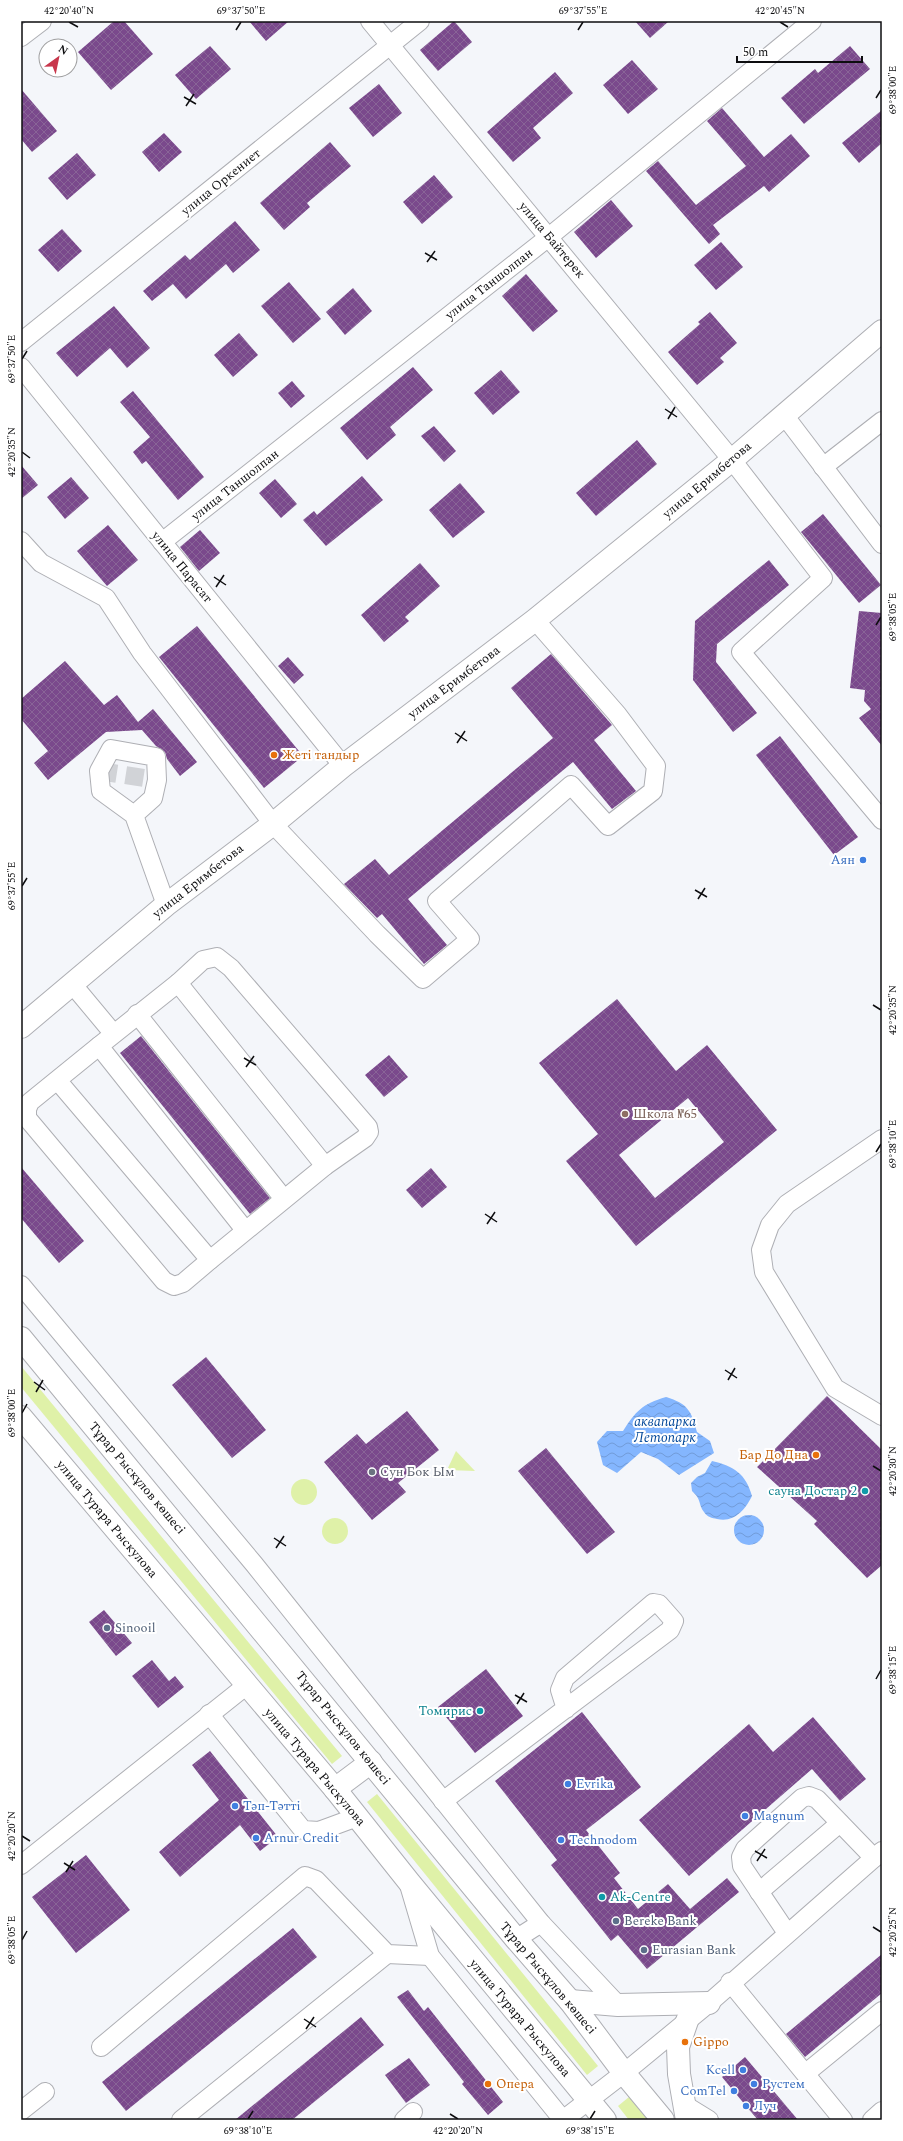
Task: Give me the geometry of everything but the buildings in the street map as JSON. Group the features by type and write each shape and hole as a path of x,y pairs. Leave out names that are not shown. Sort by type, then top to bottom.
{"main road":[{"name":"улица Еримбетова","path":"21,1027 73,985 166,905 273,824 343,766 535,620 732,460 882,331"},
{"name":"Тұрар Рыскұлов көшесі","path":"21,1338 516,1939 570,2001 624,2074 663,2120"},
{"name":"улица Турара Рыскулова","path":"21,1417 335,1789 408,1882 605,2120"},
{"path":"335,1789 371,1762"},
{"path":"570,2001 618,2005 709,2003"},
{"path":"685,2112 679,2074 678,2048 687,2021"}],"street":[{"path":"21,37 42,21"},
{"name":"улица Байтерек","path":"370,21 550,236 732,460 823,578 741,652 882,820"},
{"name":"улица Оркениет","path":"21,342 391,46 420,21"},
{"name":"улица Таншолпан","path":"162,542 550,236 812,21"},
{"name":"улица Парасат","path":"21,367 343,766"},
{"path":"784,415 882,544"},
{"path":"823,467 882,421"},
{"path":"21,541 41,563 106,598 142,653 273,824 377,934 423,979 470,939 436,901 571,785 608,826 653,791 656,766 617,714 535,620"},
{"path":"134,815 166,905"},
{"path":"217,957 231,968 368,1127 368,1132 365,1138 325,1166 245,1230 183,1283 174,1286 164,1281 27,1118 27,1109 30,1102 100,1046 113,1033 178,983 203,960 217,957"},
{"path":"178,983 325,1166"},
{"path":"73,985 113,1033"},
{"path":"137,1014 284,1199"},
{"path":"100,1046 245,1230"},
{"path":"57,1080 210,1260"},
{"path":"882,1139 787,1204 770,1225 761,1250 764,1272 835,1388 882,1416"},
{"path":"21,1285 254,1564 540,1923 618,2005"},
{"path":"443,1801 670,1630 674,1622 659,1604 653,1603 566,1678 560,1690 566,1708"},
{"path":"21,1865 247,1685"},
{"path":"209,1714 303,1830 319,1832 357,1817"},
{"path":"408,1882 430,1956 563,2120 624,2074 709,2003 730,1982 787,1933 878,1854 840,1823 817,1799 809,1796 802,1798 745,1849 741,1857 742,1866 787,1933"},
{"path":"759,1892 840,1823"},
{"path":"101,2047 305,1876 316,1880 387,1954"},
{"path":"516,1939 540,1923"},
{"path":"181,2120 387,1954 430,1956"},
{"path":"730,1982 843,2120"},
{"path":"806,2073 882,2011"},
{"path":"21,2111 45,2092"},
{"path":"872,2120 882,2111"},
{"path":"685,2112 709,2120"}],"green space":[{"path":"21,1366 342,1756 332,1764 21,1387"},
{"path":"456,1451 475,1471 447,1470"},
{"path":"304,1479 313,1483 317,1492 313,1501 304,1505 295,1501 291,1492 295,1483"},
{"path":"335,1518 344,1522 348,1531 344,1540 335,1544 326,1540 322,1531 326,1522"},
{"path":"377,1794 598,2066 587,2075 367,1802"},
{"path":"629,2097 648,2120 629,2120 618,2106"}],"water":[{"name":"аквапарка Летопарк","path":"666,1397 679,1402 688,1409 693,1418 697,1432 710,1441 714,1453 679,1475 658,1459 641,1452 617,1473 603,1465 597,1442 607,1431 623,1431 640,1409 651,1402"},
{"path":"712,1461 727,1465 738,1472 746,1482 752,1496 746,1506 738,1514 729,1519 723,1520 711,1518 707,1515 702,1509 699,1499 692,1491 691,1483 697,1477 705,1473"},
{"path":"749,1515 760,1519 764,1530 760,1541 749,1545 738,1541 734,1530 738,1519"}],"tunnel":[{"path":"99,771 157,780"}],"place":[{"name":"Жеті тандыр","path":"274,755"},
{"name":"Аян","path":"863,860"},
{"name":"Школа №65","path":"625,1114"},
{"name":"Бар До Дна","path":"816,1455"},
{"name":"Сун Бок Ым","path":"372,1472"},
{"name":"сауна Достар 2","path":"865,1491"},
{"name":"Sinooil","path":"107,1628"},
{"name":"Томирис","path":"480,1711"},
{"name":"Evrika","path":"568,1784"},
{"name":"Тәп-Тәтті","path":"235,1806"},
{"name":"Magnum","path":"745,1816"},
{"name":"Arnur Credit","path":"256,1838"},
{"name":"Technodom","path":"561,1840"},
{"name":"Ak-Centre","path":"602,1897"},
{"name":"Bereke Bank","path":"616,1921"},
{"name":"Eurasian Bank","path":"644,1950"},
{"name":"Gippo","path":"685,2042"},
{"name":"Kcell","path":"743,2070"},
{"name":"Опера","path":"488,2084"},
{"name":"Рустем","path":"754,2084"},
{"name":"ComTel","path":"734,2091"},
{"name":"Луч","path":"746,2106"}]}
